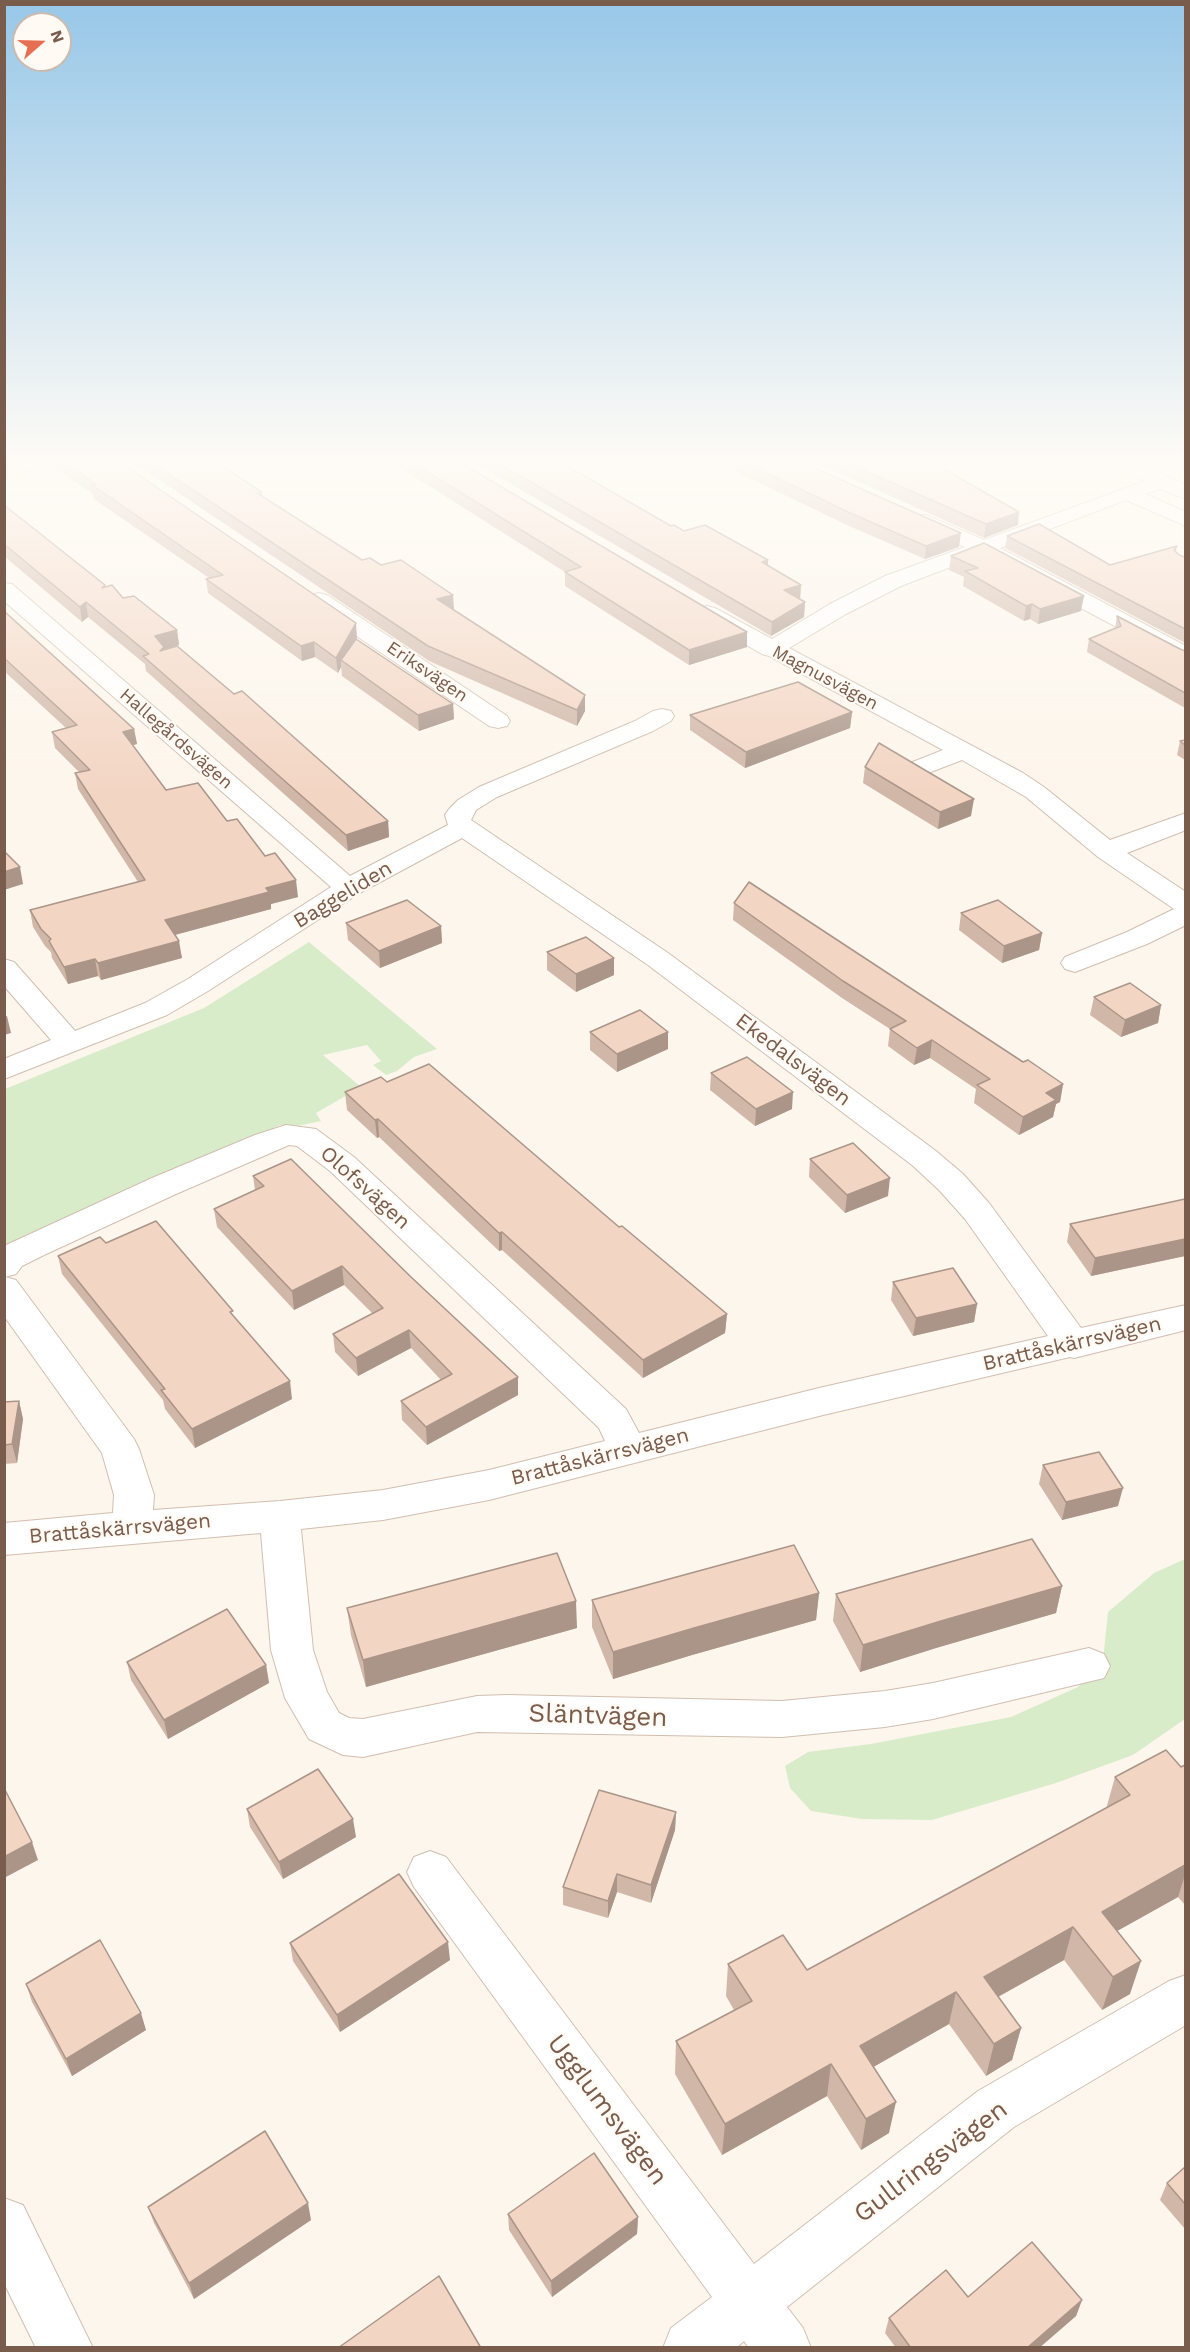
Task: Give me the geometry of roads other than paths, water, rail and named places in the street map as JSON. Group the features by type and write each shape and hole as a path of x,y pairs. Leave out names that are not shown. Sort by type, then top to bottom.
{"street":[{"path":"770,649 860,596 914,573"},
{"path":"1031,573 1185,656"},
{"name":"Hallegårdsvägen","path":"4,589 348,888"},
{"name":"Eriksvägen","path":"302,589 498,721"},
{"name":"Magnusvägen","path":"687,601 770,649 1014,778 1035,792 1107,851 1185,905"},
{"path":"464,828 458,821 458,815 467,805 488,792 557,760 644,726 662,716"},
{"path":"914,770 962,751"},
{"path":"1107,851 1185,821"},
{"name":"Baggeliden","path":"4,1070 164,1004 198,985 348,888 436,840 464,828"},
{"name":"Ekedalsvägen","path":"464,828 658,959 924,1158 951,1182 977,1211 1074,1345"},
{"path":"1075,963 1137,938 1185,914"},
{"path":"4,968 70,1043"},
{"name":"Olofsvägen","path":"4,1266 10,1258 32,1247 174,1181 286,1135 304,1136 342,1164 613,1419 629,1450"},
{"path":"4,1289 120,1449 134,1495 132,1527"},
{"name":"Brattåskärrsvägen","path":"4,1539 280,1516 383,1505 433,1496 819,1402 1074,1345 1185,1317"},
{"name":"Släntvägen","path":"280,1516 282,1559 292,1650 307,1698 324,1726 343,1736 363,1738 477,1714 782,1719 933,1701 1089,1666"},
{"name":"Ugglumsvägen","path":"430,1872 783,2348"},
{"name":"Gullringsvägen","path":"691,2348 996,2109 1185,1998"},
{"path":"4,2224 65,2348"}]}
